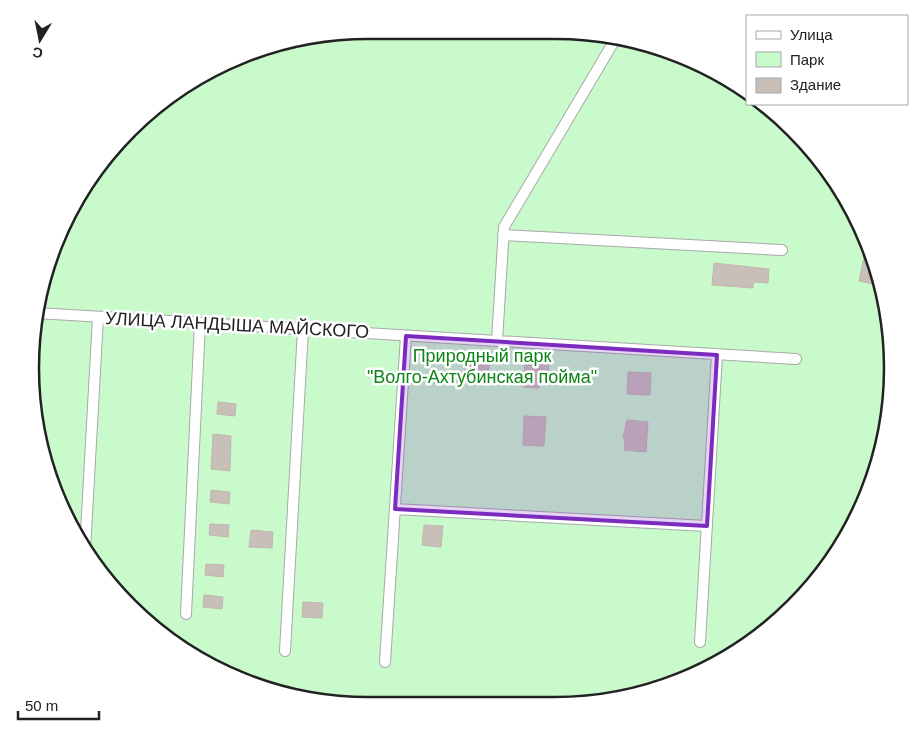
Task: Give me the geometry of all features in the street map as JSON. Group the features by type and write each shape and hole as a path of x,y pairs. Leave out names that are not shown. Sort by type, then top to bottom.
{"street":[{"path":"497,341 504,227 612,44"},
{"path":"503,235 782,250"},
{"name":"УЛИЦА ЛАНДЫША МАЙСКОГО","path":"44,313 796,360"},
{"path":"86,537 98,317"},
{"path":"186,614 200,323"},
{"path":"285,650 303,330"},
{"path":"386,662 406,336"},
{"path":"700,642 717,354"},
{"path":"395,509 706,526"}],"highlighted area":[{"path":"406,336 717,355 707,526 395,509"}],"green space":[{"name":"Природный парк \"Волго-Ахтубинская пойма\"","path":"346,39 577,39 640,50 681,64 738,94 746,100 746,105 752,105 788,135 829,185 859,242 867,262 878,304 884,346 884,390 878,432 867,474 859,494 829,551 788,601 738,642 701,663 661,680 619,691 577,697 346,697 304,691 262,680 203,653 151,616 120,585 94,551 73,514 56,474 45,432 39,390 39,346 45,304 56,262 73,222 94,185 120,151 151,120 185,94 222,73 262,56 304,45"}],"building":[{"path":"864,257 873,284 859,281"},
{"path":"714,263 769,269 768,283 753,282 753,288 712,285"},
{"path":"480,356 490,357 488,379 464,377 466,360 480,361"},
{"path":"540,362 549,363 547,384 540,383 539,388 523,387 525,365 540,366"},
{"path":"628,372 651,373 650,395 627,394"},
{"path":"218,402 236,404 235,416 217,414"},
{"path":"524,416 546,417 544,446 523,445"},
{"path":"627,420 648,422 646,452 624,450 625,438 623,438"},
{"path":"213,434 231,436 230,471 211,469"},
{"path":"211,490 230,492 229,504 210,502"},
{"path":"210,524 229,525 228,537 209,535"},
{"path":"424,525 443,526 441,547 422,545"},
{"path":"251,530 273,532 272,548 249,547"},
{"path":"206,564 224,565 223,577 205,575"},
{"path":"204,595 223,597 222,609 203,607"},
{"path":"303,602 323,603 322,618 302,617"}]}
